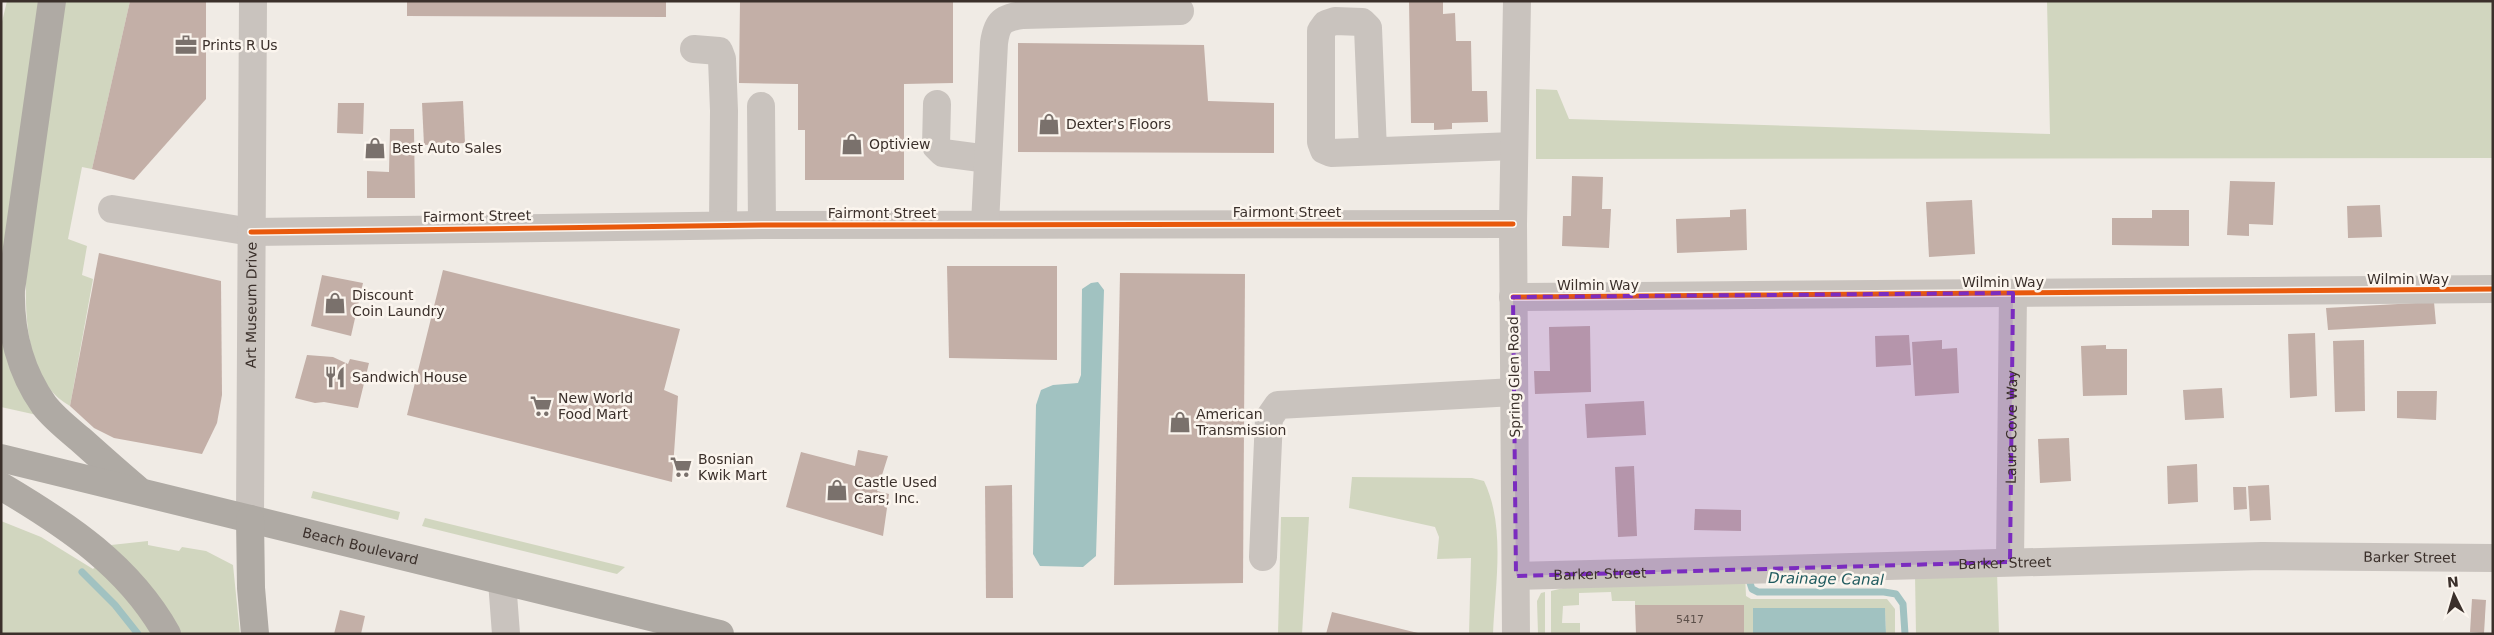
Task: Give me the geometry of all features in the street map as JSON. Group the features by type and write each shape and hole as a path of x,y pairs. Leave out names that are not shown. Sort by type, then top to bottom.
{"highway":[{"path":"52,1 11,290 14,338 22,362 44,405 60,422 140,492"},
{"name":"Beach Boulevard","path":"1,458 720,634"},
{"path":"1,486 66,527 100,552 135,587 167,634"},
{"path":"250,519 251,582 255,634"}],"street":[{"name":"Art Museum Drive","path":"250,519 254,1"},
{"name":"Spring Glen Road","path":"1516,634 1513,224 1517,1"},
{"path":"985,224 996,30 1007,18 1023,15 1180,11"},
{"path":"694,49 719,51 722,58 724,111 723,225"},
{"path":"937,104 936,146 943,153 988,158"},
{"path":"761,106 762,225"},
{"path":"1373,151 1514,146"},
{"name":"Fairmont Street","path":"112,209 251,232 723,225 1513,224"},
{"name":"Wilmin Way","path":"1513,297 2493,289"},
{"name":"Laura Cove Way","path":"2010,562 2013,293"},
{"path":"1263,557 1269,418 1278,405 1514,392"},
{"name":"Barker Street","path":"1516,576 2262,556 2493,558"},
{"path":"502,581 506,634"}],"highlighted area":[{"path":"2013,293 2010,562 1516,576 1513,297"}],"green space":[{"path":"7,1 42,1 1,274 1,26"},
{"path":"61,1 130,1 92,169 82,167 68,239 87,246 82,275 93,279 70,406 48,387 35,360 28,327 26,291 32,217"},
{"path":"2047,1 2493,1 2493,158 1536,159 1536,89 1557,90 1569,119 2050,134"},
{"path":"1,329 37,415 1,407"},
{"path":"1352,477 1472,478 1484,481 1491,499 1497,537 1497,576 1493,634 1469,634 1471,558 1437,559 1439,537 1435,527 1349,508"},
{"path":"313,491 400,512 398,520 311,498"},
{"path":"1281,517 1309,517 1302,634 1278,634"},
{"path":"425,518 625,567 617,574 422,526"},
{"path":"1,521 41,537 93,569 97,565 125,594 152,634 1,634"},
{"path":"148,541 148,545 179,551 182,547 206,551 233,565 240,634 180,634 111,545"},
{"path":"1997,572 1999,634 1916,634 1915,575"},
{"path":"1745,574 1746,596 1751,599 1887,599 1895,609 1895,634 1886,634 1885,609 1753,608 1753,634 1744,634 1744,605 1635,605 1635,601 1612,601 1611,592 1579,593 1579,605 1563,606 1562,623 1580,623 1580,634 1551,634 1551,591 1588,582"},
{"path":"1545,592 1545,634 1538,634 1537,601 1541,593"}],"water":[{"path":"1098,282 1104,290 1096,556 1083,567 1040,566 1033,554 1036,405 1041,390 1053,385 1078,383 1081,375 1082,289 1091,283"},
{"path":"1753,608 1885,608 1886,634 1753,634"}],"building":[{"path":"130,1 206,1 206,99 134,180 92,169"},
{"path":"407,1 666,1 666,17 407,16"},
{"path":"740,1 953,1 953,83 904,84 904,180 805,180 805,130 798,130 798,84 739,83"},
{"path":"1409,1 1443,1 1443,14 1455,13 1456,41 1471,41 1472,91 1487,91 1488,122 1452,123 1452,129 1434,130 1434,123 1411,123"},
{"path":"1018,43 1204,45 1208,101 1274,103 1274,153 1018,152"},
{"path":"463,101 465,143 424,145 422,103"},
{"path":"338,103 364,103 363,134 337,133"},
{"path":"390,129 414,129 415,198 367,198 367,171 389,172"},
{"path":"1572,176 1603,177 1602,209 1611,209 1609,248 1562,246 1563,216 1571,216"},
{"path":"2230,181 2275,182 2273,225 2249,224 2249,236 2227,235"},
{"path":"1972,200 1975,254 1929,257 1926,202"},
{"path":"2380,205 2382,237 2348,238 2347,206"},
{"path":"1746,209 1747,250 1677,253 1676,219 1730,217 1730,210"},
{"path":"2152,210 2189,210 2189,246 2112,245 2112,218 2152,218"},
{"path":"99,253 221,281 222,395 217,423 202,454 114,438 94,428 70,406"},
{"path":"947,266 1057,266 1057,360 949,358"},
{"path":"443,270 680,329 664,390 678,396 672,482 407,415"},
{"path":"1120,273 1245,274 1243,583 1114,585"},
{"path":"322,275 363,283 351,336 311,326"},
{"path":"2434,302 2436,324 2328,330 2326,308"},
{"path":"1590,326 1591,392 1535,394 1534,371 1550,371 1549,327"},
{"path":"2315,333 2317,396 2290,398 2288,334"},
{"path":"1909,335 1911,365 1876,367 1875,336"},
{"path":"1942,340 1942,349 1957,348 1959,393 1915,396 1912,342"},
{"path":"2364,340 2365,411 2335,412 2333,341"},
{"path":"2106,345 2106,349 2127,349 2127,395 2083,396 2081,346"},
{"path":"307,355 333,357 348,364 350,359 369,363 358,408 324,402 315,403 295,398"},
{"path":"2222,388 2224,418 2185,420 2183,390"},
{"path":"2397,391 2437,391 2436,420 2397,418"},
{"path":"1644,401 1646,435 1587,438 1585,404"},
{"path":"2069,438 2071,481 2040,483 2038,439"},
{"path":"858,450 888,456 877,491 889,494 883,536 786,507 801,452 855,466"},
{"path":"2197,464 2198,502 2168,504 2167,466"},
{"path":"1634,466 1637,536 1618,537 1615,467"},
{"path":"1012,485 1013,598 986,598 985,486"},
{"path":"2269,485 2271,520 2250,521 2248,486"},
{"path":"2233,487 2246,487 2247,509 2234,510"},
{"path":"1695,509 1741,510 1741,531 1694,530"},
{"path":"2472,599 2486,600 2484,633 2470,632"},
{"path":"1635,605 1744,605 1744,634 1636,634"},
{"path":"340,610 365,616 361,634 334,634"},
{"path":"1332,612 1418,633 1418,634 1326,634"}],"waterway":[{"path":"82,572 115,605 138,634"},
{"name":"Drainage Canal","path":"1749,580 1752,589 1758,592 1884,592 1896,594 1903,604 1905,634"}],"cycle path":[{"path":"251,232 762,225 1513,224"},
{"path":"1513,297 2493,289"}],"place":[{"name":"Prints R Us","path":"186,45"},
{"name":"Dexter's Floors","path":"1049,124"},
{"name":"Optiview","path":"852,144"},
{"name":"Best Auto Sales","path":"375,148"},
{"name":"Discount Coin Laundry","path":"335,303"},
{"name":"Sandwich House","path":"335,377"},
{"name":"New World Food Mart","path":"541,406"},
{"name":"American Transmission","path":"1180,422"},
{"name":"Bosnian Kwik Mart","path":"681,467"},
{"name":"Castle Used Cars, Inc.","path":"837,490"}]}
